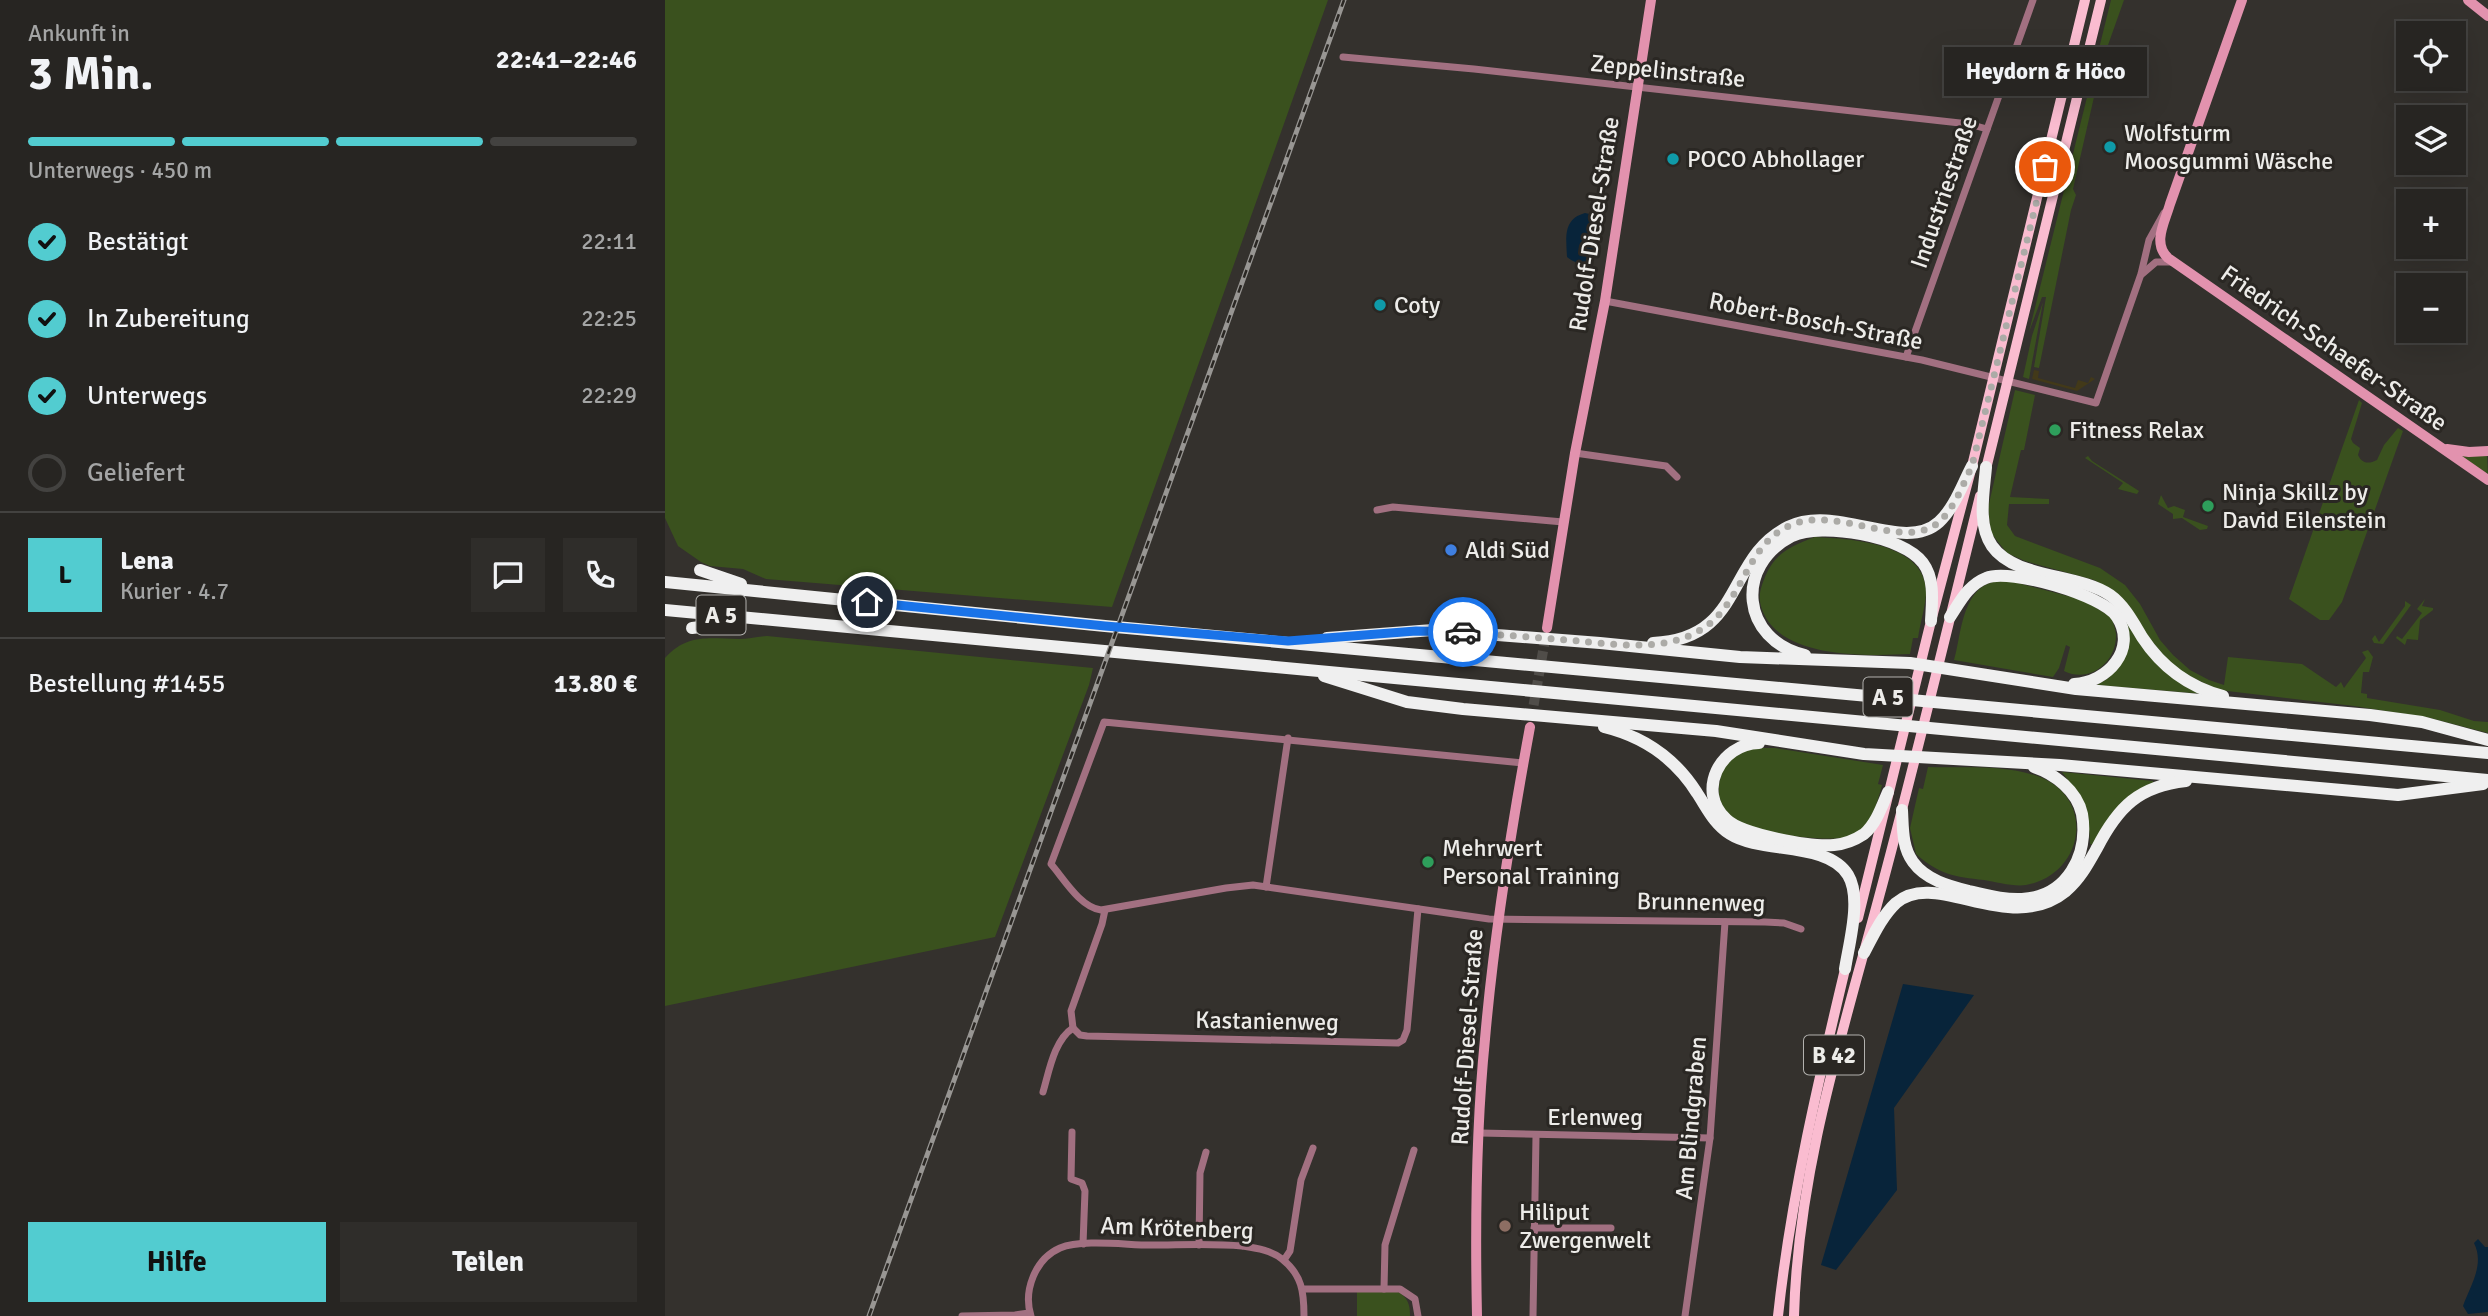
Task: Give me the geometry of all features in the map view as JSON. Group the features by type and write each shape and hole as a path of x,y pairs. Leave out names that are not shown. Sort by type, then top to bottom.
{"highway":[{"name":"A 5","path":"1600,643 1668,642 1702,629 1722,612 1759,550 1780,531 1793,524 1811,520 1835,520 1891,531 1919,532 1940,521 1956,499 1972,466"},
{"path":"1986,467 1983,505 1985,531 1990,544 2002,557 2108,593 2121,605 2152,651 2179,676 2209,692 2261,704"},
{"path":"1931,621 1930,576 1923,563 1903,548 1887,542 1831,530 1811,530 1792,536 1775,548 1759,570 1752,601 1756,618 1770,638 1785,649 1837,661 1910,663 2076,689 2261,704 2422,722 2488,740"},
{"path":"700,570 761,591"},
{"path":"1950,617 1972,586 1986,578 2004,575 2089,596 2103,603 2117,617 2123,633 2122,650 2114,666 2104,675 2091,682 2077,684 2030,681"},
{"name":"A 5","path":"665,582 1105,626 2488,752"},
{"name":"A 5","path":"665,610 2488,782"},
{"path":"692,628 776,620"},
{"name":"A 5","path":"1288,641 1433,630 1740,657 1837,661"},
{"path":"1301,668 1407,702 1716,731 1864,754 2017,762 2398,795 2488,782"},
{"path":"1559,718 1607,727 1651,745 1676,765 1714,820 1731,835 1754,844 1819,855 1840,866 1849,878 1854,897 1845,969"},
{"path":"1805,745 1754,743 1732,751 1721,761 1714,776 1713,795 1721,813 1737,827 1749,832 1821,844 1837,844 1853,840 1871,827 1888,792"},
{"path":"1902,810 1907,850 1911,860 1925,874 1951,886 1996,897 2025,899 2044,894 2071,873 2078,860 2085,830 2081,809 2071,792 2060,781 2017,762"},
{"path":"1864,953 1887,914 1896,904 1913,895 1934,893 2006,908 2026,908 2045,903 2064,893 2078,880 2120,810 2138,796 2150,789 2175,782 2222,779"}],"main road":[{"name":"B 42","path":"1778,1316 1786,1252 1806,1141 1845,969 1972,466 2085,0"},
{"name":"B 42","path":"1794,1316 1796,1255 1812,1159 1834,1055 1913,768 2101,0"}],"street":[{"name":"Rudolf-Diesel-Straße","path":"1547,628 1575,453 1605,301 1651,0"},
{"name":"Industriestraße","path":"1906,357 2033,0"},
{"path":"2174,262 2162,251 2159,242 2242,0"},
{"path":"2468,0 2488,16"},
{"name":"Zeppelinstraße","path":"1343,57 1965,124 1987,129"},
{"path":"2141,274 2152,234 2170,204"},
{"path":"2141,274 2156,262 2174,262"},
{"name":"Friedrich-Schaefer-Straße","path":"2174,262 2488,480"},
{"name":"Robert-Bosch-Straße","path":"1605,301 1906,357 2096,403 2141,274"},
{"path":"2443,448 2469,452 2488,451"},
{"path":"1575,453 1666,466 1677,477"},
{"path":"1377,510 1393,507 1563,522"},
{"path":"1043,1092 1059,1045 1073,1028 1071,1011 1105,910 1092,908 1084,902 1051,864 1104,722 1523,763"},
{"name":"Rudolf-Diesel-Straße","path":"1477,1316 1480,1133 1485,1041 1497,919 1530,727"},
{"path":"1266,887 1288,738"},
{"name":"Brunnenweg","path":"1105,910 1234,886 1266,887 1497,919 1776,922 1801,929"},
{"name":"Kastanienweg","path":"1073,1028 1080,1035 1087,1036 1398,1043 1403,1040 1407,1030 1418,909"},
{"name":"Am Blindgraben","path":"1685,1316 1710,1138 1725,922"},
{"path":"1072,1132 1071,1179 1082,1183 1085,1191 1083,1244"},
{"name":"Erlenweg","path":"1480,1133 1710,1138"},
{"path":"1533,1316 1536,1136"},
{"path":"1284,1260 1290,1251 1302,1175 1313,1148"},
{"path":"1384,1289 1385,1245 1414,1150"},
{"path":"1199,1245 1200,1173 1206,1152"},
{"path":"1534,1228 1611,1228"},
{"name":"Am Krötenberg","path":"1030,1314 1032,1281 1039,1264 1058,1249 1083,1244 1199,1245 1258,1249 1284,1260 1303,1289"},
{"path":"1304,1316 1303,1289 1400,1289 1411,1295 1416,1302 1418,1316"},
{"path":"962,1316 1030,1314"}],"green space":[{"path":"665,0 1328,0 1112,607 766,579 743,569 710,566 678,546 665,518"},
{"path":"2111,0 2124,0 2102,62 2073,189 2076,195 2039,368 2034,367 2046,297 2042,297 2029,332"},
{"path":"2043,302 2029,379 2023,377"},
{"path":"2015,390 2035,395 2024,450 2021,450 2010,497 2049,499 2049,504 2009,504 2007,525 2015,536 2100,568 2125,585 2140,604 2160,640 2190,670 2224,685 2228,657 2302,664 2336,687 2341,682 2344,688 2366,658 2362,652 2368,650 2373,657 2369,672 2363,672 2361,693 2367,694 2367,698 2440,710 2474,721 2488,722 2488,733 2430,718 2219,690 2181,672 2165,658 2112,590 2094,580 2025,561 2007,553 1991,533 1988,508"},
{"path":"2359,400 2362,403 2351,439 2360,448 2358,455 2364,462 2377,460 2384,445 2398,428 2403,431 2342,602 2329,620 2320,620 2289,599"},
{"path":"2487,454 2488,474 2462,457 2462,455"},
{"path":"2088,456 2139,491 2137,494 2118,489 2123,483 2085,458"},
{"path":"2161,495 2168,508 2174,506 2185,510 2183,517 2208,526 2207,529 2200,530 2182,518 2173,519 2173,514 2158,504"},
{"path":"1815,537 1866,542 1885,547 1915,564 1923,577 1926,594 1918,638 1913,638 1910,654 1854,654 1814,648 1795,642 1780,633 1768,621 1760,595 1770,566 1788,549"},
{"path":"2010,581 2083,600 2111,617 2116,634 2112,653 2107,661 2100,668 2083,675 2064,671 2070,647 2066,645 2059,668 2053,677 1954,660 1964,616 1974,594 1993,582"},
{"path":"2425,599 2422,606 2433,610 2420,620 2418,640 2407,639 2405,645 2396,638 2397,636 2402,639 2422,613 2417,609"},
{"path":"2405,601 2411,605 2383,644 2374,643 2372,639 2375,635 2379,642 2405,606"},
{"path":"2124,617 2204,694 2097,685 2110,677"},
{"path":"767,636 1093,668 995,937 665,1006 665,658 682,644 699,639"},
{"path":"1751,748 1775,748 1883,765 1878,784 1882,785 1869,820 1854,835 1829,839 1774,832 1734,819 1720,800 1721,778 1729,762"},
{"path":"1928,767 2013,770 2040,777 2058,788 2070,802 2076,819 2076,836 2071,852 2060,867 2045,878 2026,885 1964,877 1932,866 1916,854 1910,828 1919,788 1923,789"},
{"path":"2062,772 2153,781 2153,785 2117,809 2093,845 2090,844 2083,805"},
{"path":"1397,1291 1408,1302 1410,1316 1357,1316 1357,1292"}],"sand":[{"path":"2034,370 2039,371 2038,378 2075,388 2078,380 2088,383 2091,377 2095,379 2077,391 2032,379"}],"water":[{"path":"1585,213 1598,220 1601,228 1600,239 1590,262 1580,264 1567,257 1566,236 1569,224"},
{"path":"1903,984 1974,995 1894,1108 1897,1190 1836,1270 1821,1265"},
{"path":"2478,1239 2488,1247 2488,1312 2468,1314 2463,1306 2477,1267 2474,1243"}],"tunnel":[{"path":"1531,720 1546,634"}],"railway":[{"path":"869,1316 1344,0"}],"way so far":[{"path":"1463,632 1600,643 1668,642 1694,634 1722,612 1759,550 1769,539 1793,524 1811,520 1835,520 1901,533 1919,532 1933,527 1946,515 1972,466 2045,167"}],"place":[{"name":"Wolfsturm Moosgummi Wäsche","path":"2110,147"},
{"name":"POCO Abhollager","path":"1673,159"},
{"name":"Heydorn & Höco","path":"2045,167"},
{"name":"Coty","path":"1380,305"},
{"name":"Fitness Relax","path":"2055,430"},
{"name":"Ninja Skillz by David Eilenstein","path":"2208,506"},
{"name":"Aldi Süd","path":"1451,550"},
{"name":"Mehrwert Personal Training","path":"1428,862"},
{"name":"Hiliput Zwergenwelt","path":"1505,1226"}],"route":[{"path":"867,602 1288,641 1433,630 1463,632"}]}
